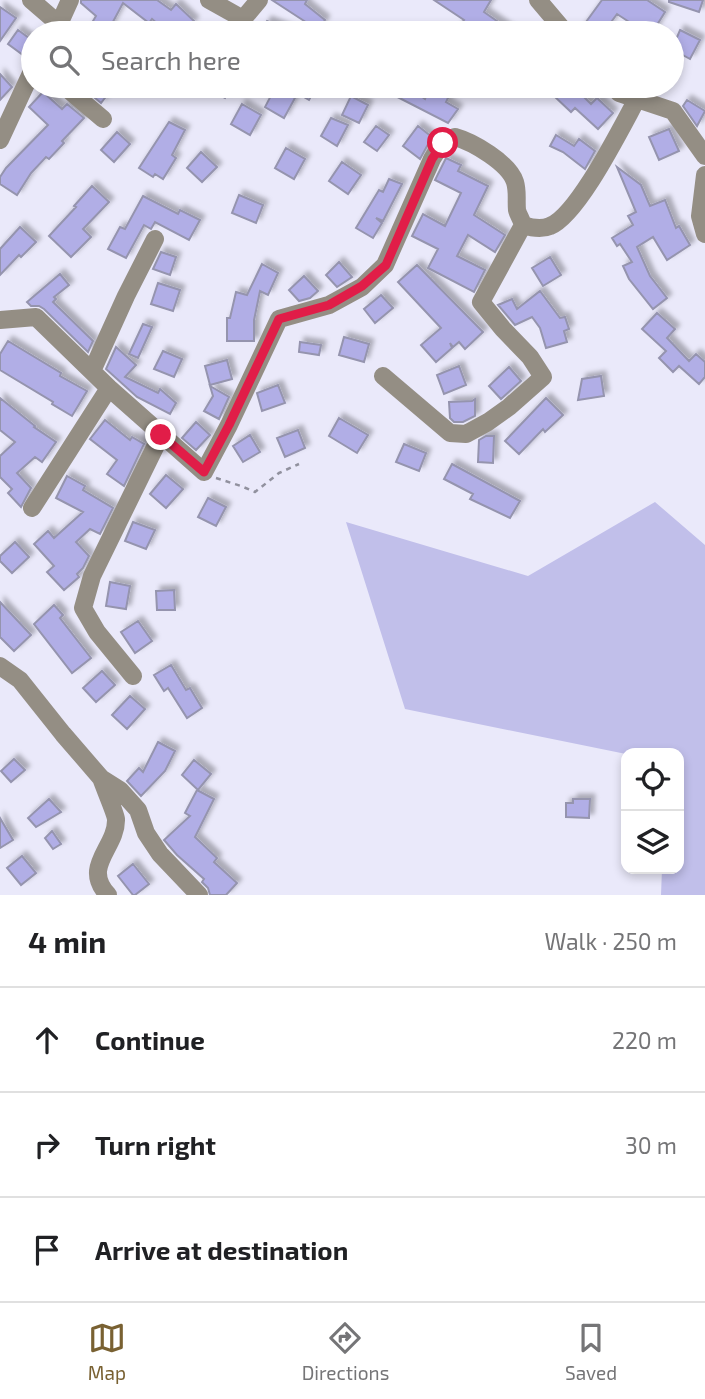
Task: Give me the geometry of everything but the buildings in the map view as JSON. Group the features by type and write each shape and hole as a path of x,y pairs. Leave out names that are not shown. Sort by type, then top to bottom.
{"street":[{"path":"31,0 50,21"},
{"path":"61,21 70,0"},
{"path":"209,0 243,19 259,0"},
{"path":"538,0 556,21"},
{"path":"0,140 21,95"},
{"path":"78,98 103,119"},
{"path":"634,98 673,111 705,156"},
{"path":"0,320 36,317 109,388 204,472 279,319 329,305 362,286 386,265 432,159 443,143 455,137 482,149 514,179 517,211 523,225 535,229 551,226 565,216 591,181 637,99"},
{"path":"705,175 700,216 705,234"},
{"path":"383,376 450,433 466,434 509,407 543,377 530,357 481,302 523,225"},
{"path":"92,371 155,239"},
{"path":"32,508 109,388"},
{"path":"132,676 97,632 83,608 92,576 161,435"},
{"path":"0,666 20,680 101,778 120,790 138,810 146,834 160,854 198,895"},
{"path":"101,778 116,817 114,835 101,856 97,874 108,895"}],"path":[{"path":"204,472 255,492 279,474 299,464"}],"shaded area":[{"path":"655,502 705,545 705,895 661,895 662,874 684,874 684,748 621,748 621,753 405,709 346,522 528,576"}],"route":[{"path":"161,435 204,472 279,319 329,305 362,286 386,265 432,159 443,143"}]}
